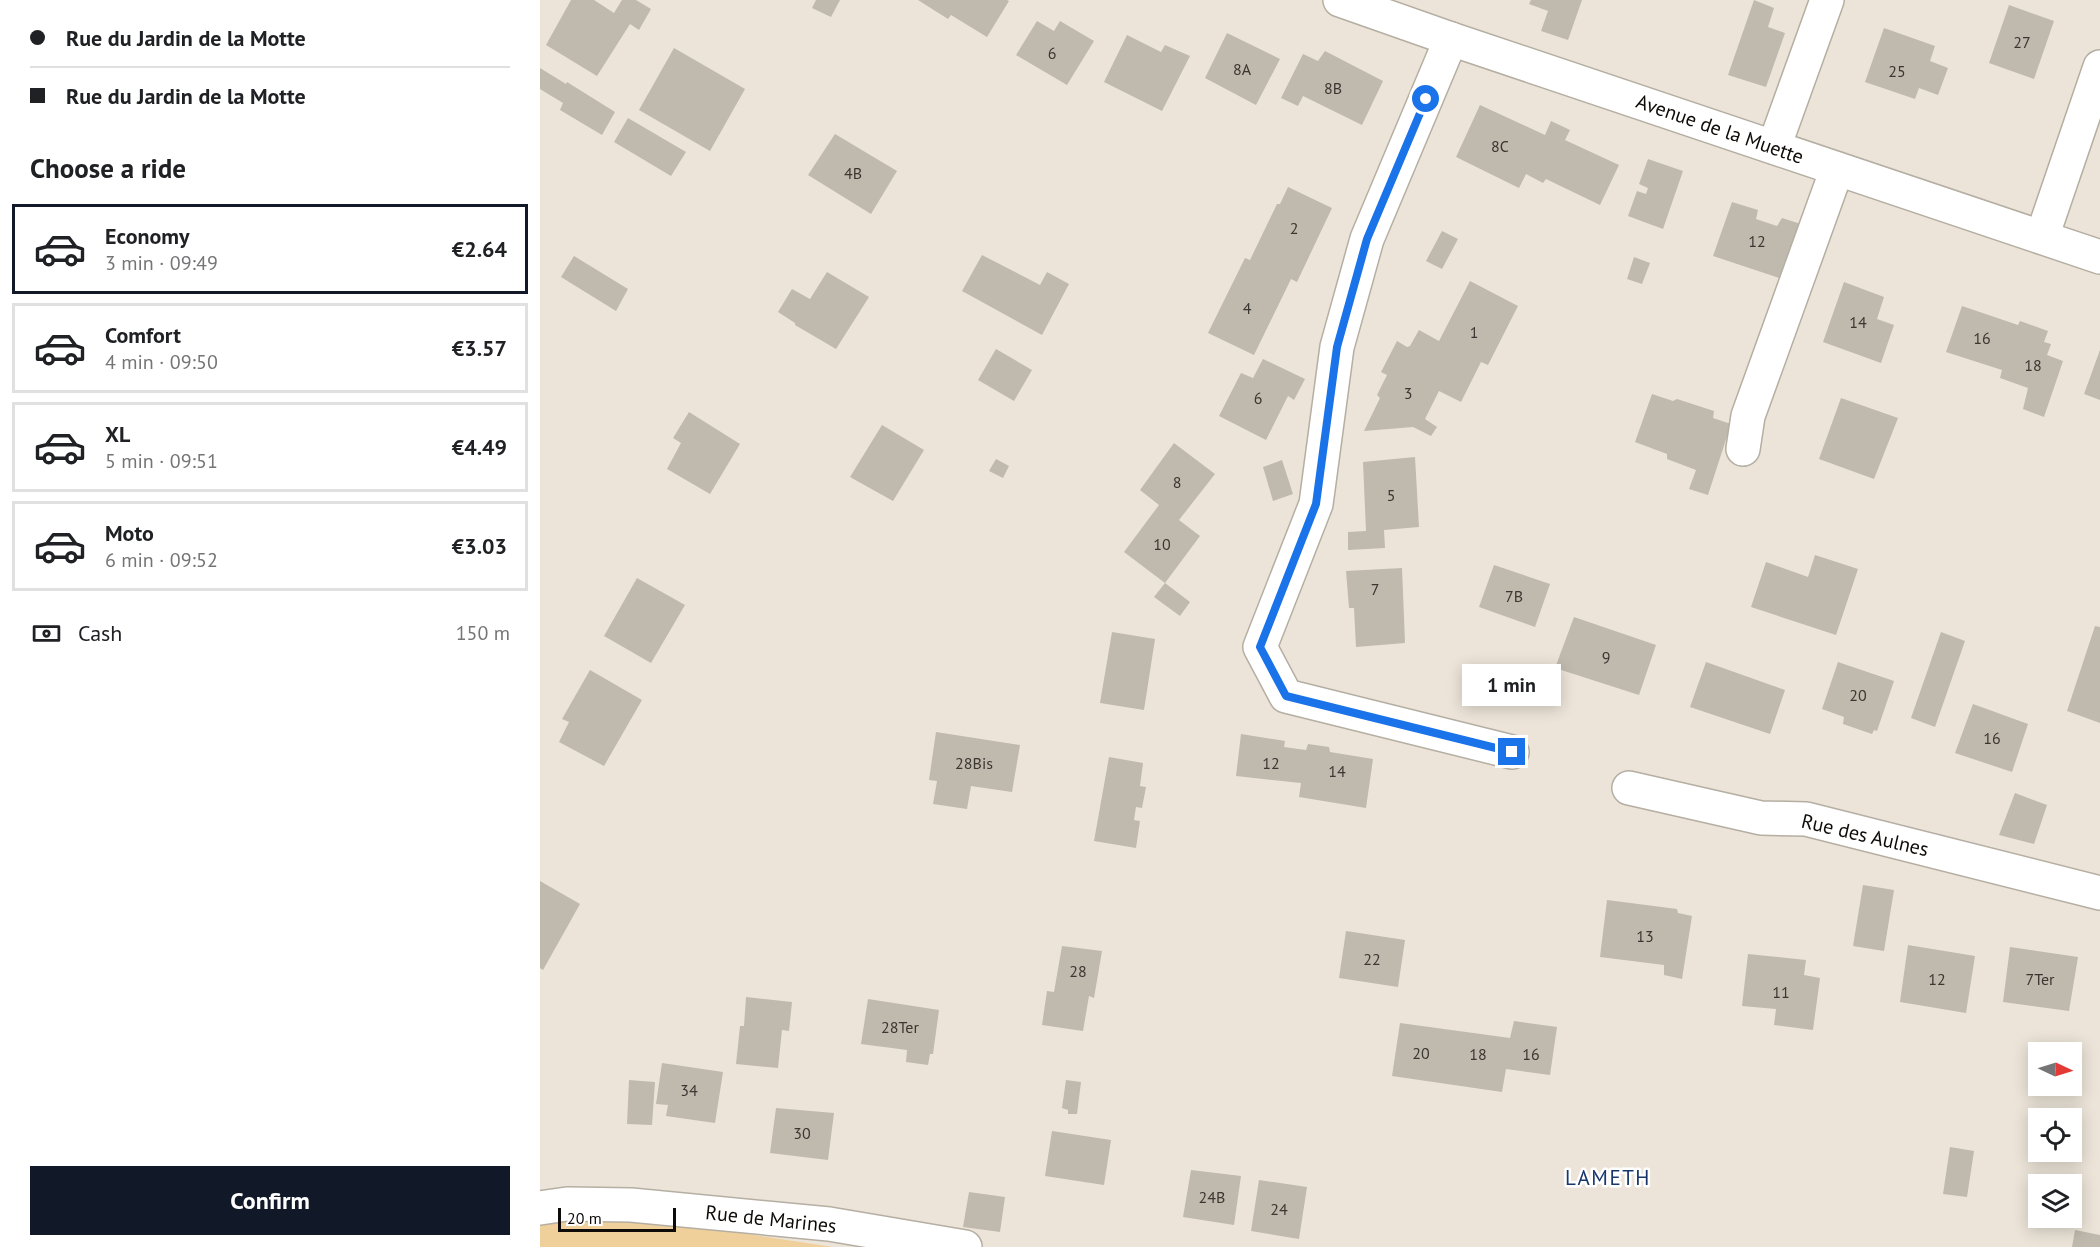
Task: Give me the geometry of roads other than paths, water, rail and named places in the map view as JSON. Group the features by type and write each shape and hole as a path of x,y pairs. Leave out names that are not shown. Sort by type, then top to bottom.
{"street":[{"name":"Avenue de la Muette","path":"1340,0 2100,257"},
{"path":"1774,147 1827,0"},
{"path":"1451,39 1367,239 1337,347 1316,504 1260,647 1286,696 1512,752"},
{"path":"2042,237 2100,67"},
{"path":"1743,449 1748,416 1837,169"},
{"name":"Rue des Aulnes","path":"1629,788 1761,818 1806,819 2100,893"},
{"name":"Rue de Marines","path":"540,1208 567,1204 642,1206 829,1224 965,1247"}],"district":[{"name":"LAMETH","path":"1608,1178"}]}
